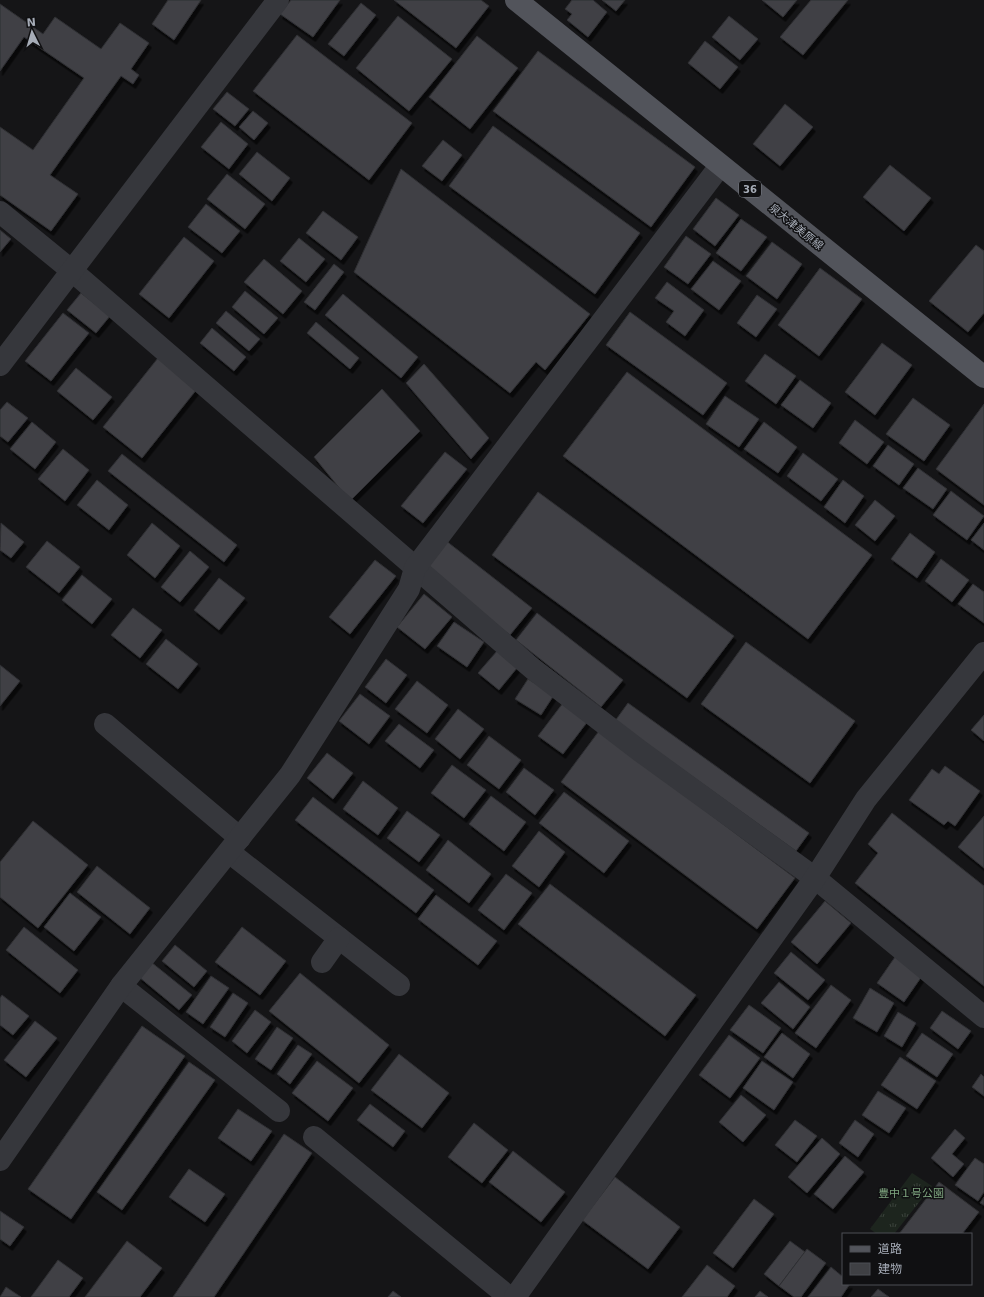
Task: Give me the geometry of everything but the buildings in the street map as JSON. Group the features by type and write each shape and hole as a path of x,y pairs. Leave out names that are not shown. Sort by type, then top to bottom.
{"main road":[{"name":"泉大津美原線","path":"516,0 720,166 984,377"}],"street":[{"path":"0,365 278,0"},
{"path":"0,1160 121,986 290,775 409,589 415,568 720,166"},
{"path":"0,212 71,270 415,568 546,679 640,751 815,878 984,1016"},
{"path":"515,1297 815,878 866,799 984,653"},
{"path":"105,724 235,845 339,938 399,985"},
{"path":"322,962 339,938"},
{"path":"121,986 279,1111"},
{"path":"314,1137 509,1297"}],"green space":[{"name":"豊中１号公園","path":"912,1173 932,1186 895,1233 876,1233 870,1229"}]}
